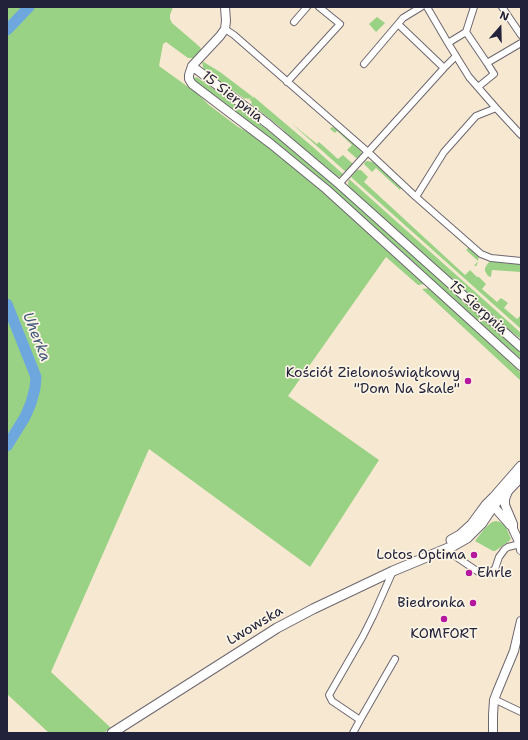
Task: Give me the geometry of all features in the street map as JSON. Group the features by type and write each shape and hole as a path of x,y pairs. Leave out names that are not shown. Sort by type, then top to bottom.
{"main road":[{"name":"Lwowska","path":"113,732 277,628 393,571 447,550 467,538 482,523 494,501 521,466"},
{"name":"Lwowska","path":"419,560 460,535 472,524 478,514 508,491 521,477"}],"street":[{"path":"192,66 225,29 225,7"},
{"path":"294,22 307,7"},
{"path":"287,82 340,24 319,7"},
{"path":"364,64 403,18 421,7"},
{"path":"427,7 469,77 521,135"},
{"path":"448,43 466,32 474,7"},
{"path":"502,7 521,35"},
{"path":"398,24 444,68"},
{"path":"225,29 234,35 368,152 416,197 481,254 491,258 521,261"},
{"path":"466,32 494,74 478,87"},
{"path":"487,63 521,43"},
{"path":"339,184 456,56"},
{"path":"255,64 260,58"},
{"name":"15 Sierpnia","path":"521,346 339,184 268,124 192,66 189,78 192,84 271,144 326,189 521,366"},
{"path":"416,197 448,147 476,116 496,108"},
{"path":"328,127 333,122"},
{"path":"447,550 482,574 487,574 495,569 501,553 505,549 508,547 520,547 513,529 513,524 507,512 505,501 508,491"},
{"path":"494,501 507,512"},
{"path":"494,501 513,529"},
{"path":"482,523 496,517 507,522"},
{"name":"Lwowska","path":"447,550 460,535"},
{"path":"360,720 332,701 329,695 374,616 393,571"},
{"path":"493,733 494,700 514,651 521,621"},
{"path":"353,733 395,658"},
{"path":"494,700 521,712"}],"green space":[{"path":"7,7 27,7 7,28"},
{"path":"29,7 173,7 170,15 172,23 200,47 202,51 194,58 188,58 166,42 163,44 159,66 198,94 209,105 238,127 252,134 324,191 425,284 418,285 386,257 288,396 379,460 310,567 149,449 51,672 111,728 103,733 49,733 7,694 7,30"},
{"path":"377,17 385,23 376,32 369,24"},
{"path":"202,61 220,72 253,97 245,99 206,72"},
{"path":"195,77 219,93 283,142 340,189 521,351 521,359 195,82"},
{"path":"254,97 344,175 339,177 335,175 251,104 252,102 249,99"},
{"path":"291,123 317,144 319,142 338,159 343,155 353,164 347,173"},
{"path":"332,127 337,129 360,149 362,154 359,159 347,150 352,145 337,131 335,133 330,129"},
{"path":"367,161 376,163 402,186 400,190 376,168 372,172 364,164"},
{"path":"357,170 361,170 368,177 364,182 465,275 470,270 486,284 482,289 497,302 501,298 508,303 504,308 517,319 521,315 521,329 351,177"},
{"path":"349,179 521,333 521,339 497,321 350,190 348,184"},
{"path":"469,247 479,256 478,261 466,250"},
{"path":"492,261 521,264 521,272 492,270 491,277 488,276 485,268 488,263"},
{"path":"430,288 521,373 521,381 422,289"},
{"path":"492,522 500,522 506,527 511,539 493,551 475,541 485,528"}],"waterway":[{"name":"Uherka","path":"7,30 29,7"},
{"name":"Uherka","path":"7,304 36,377 31,403 25,417 7,446"}],"place":[{"name":"Kościół Zielonoświątkowy \"Dom Na Skale\"","path":"468,381"},
{"name":"Lotos Optima","path":"474,555"},
{"name":"Ehrle","path":"469,573"},
{"name":"Biedronka","path":"473,603"},
{"name":"KOMFORT","path":"444,619"}]}
